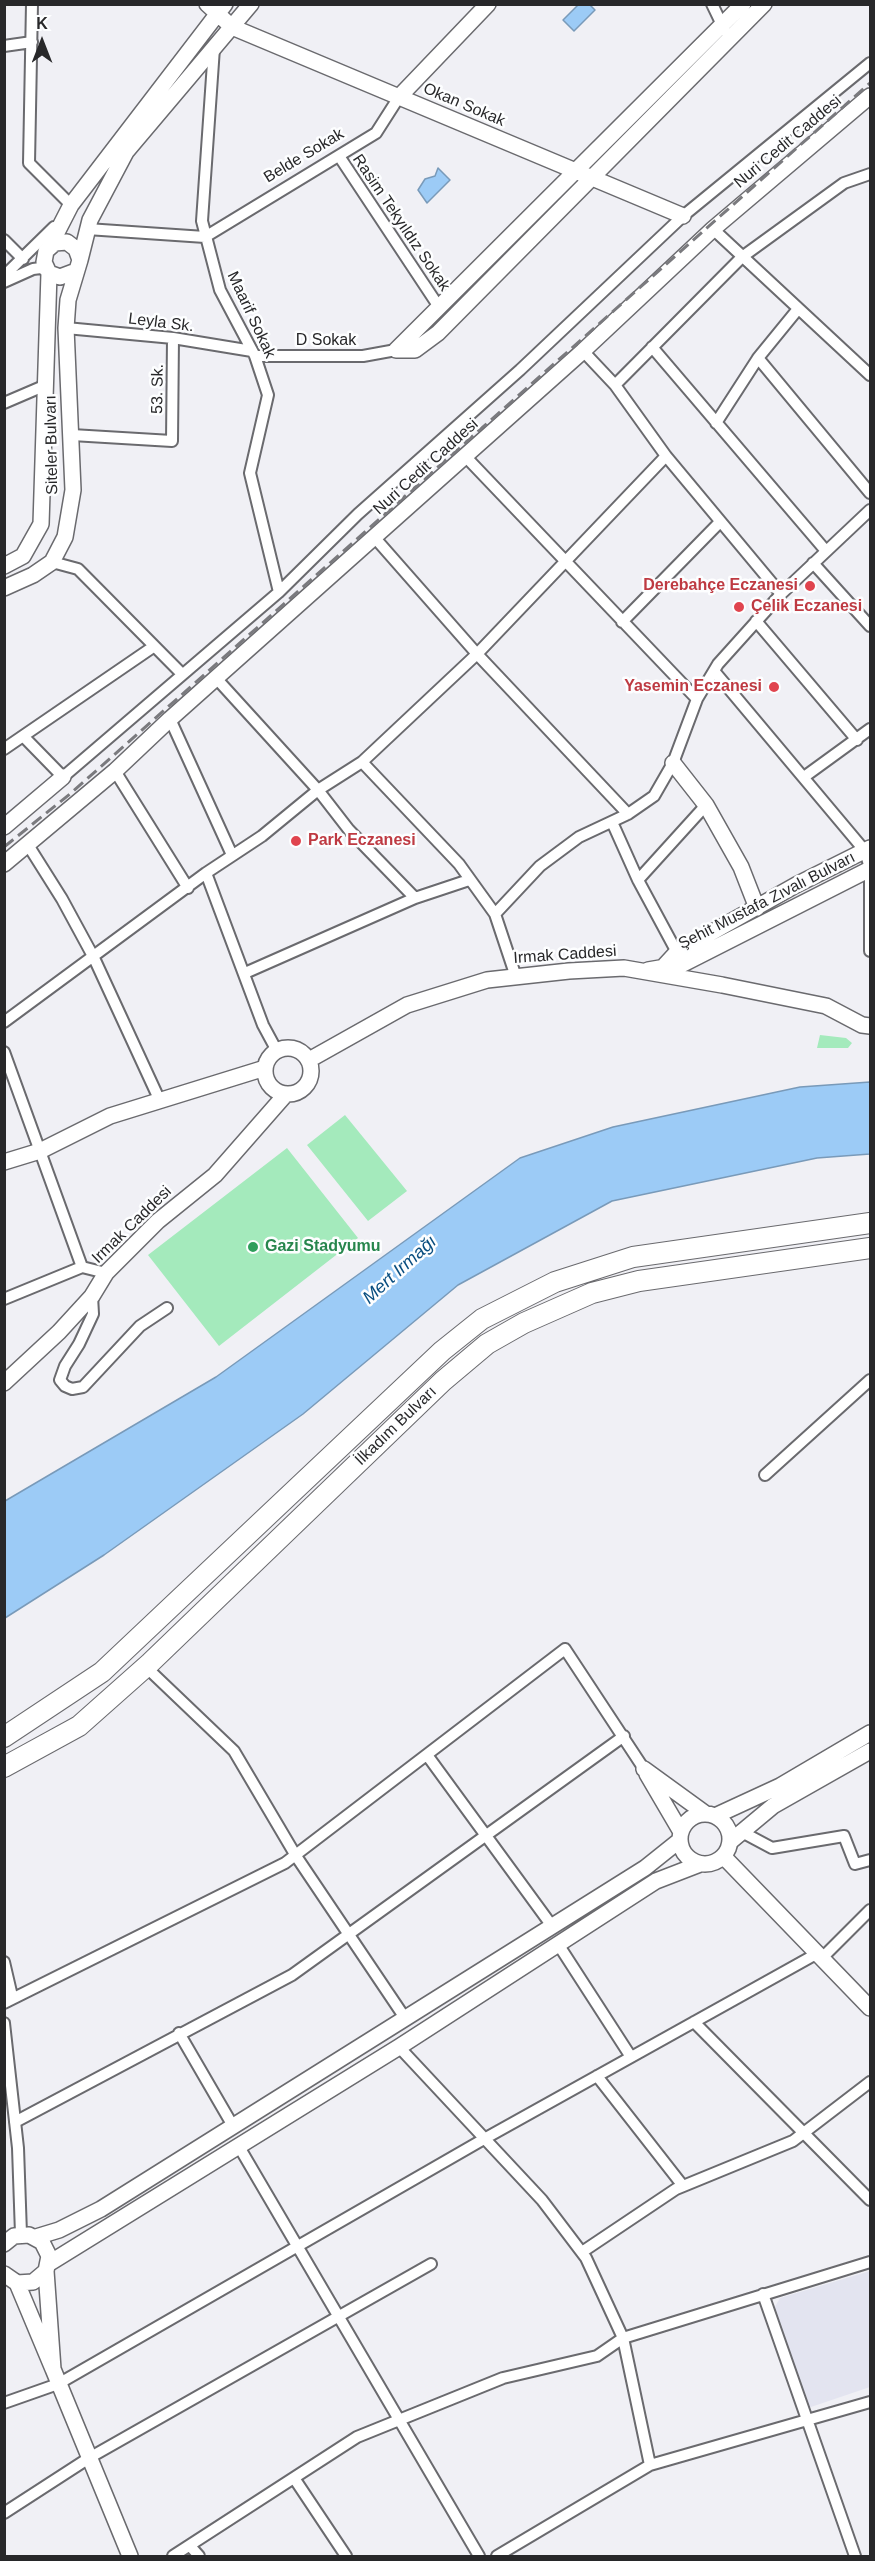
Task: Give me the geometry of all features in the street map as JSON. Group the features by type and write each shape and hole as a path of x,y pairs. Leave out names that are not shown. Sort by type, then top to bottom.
{"highway":[{"name":"İlkadım Bulvarı","path":"4,1737 102,1671 442,1351 482,1319 555,1282 633,1257 870,1222"},
{"name":"İlkadım Bulvarı","path":"4,1767 80,1726 146,1667 443,1381 487,1344 524,1323 592,1293 639,1281 870,1248"}],"street":[{"path":"32,4 29,163 71,205"},
{"name":"Siteler Bulvarı","path":"52,562 64,537 73,490 66,328 68,300 87,229 126,152 251,4"},
{"name":"Belde Sokak","path":"204,237 376,133 399,97 488,4"},
{"path":"712,4 725,32"},
{"path":"396,350 415,350 438,333 591,178 725,32 742,4"},
{"path":"396,350 575,171 725,32 764,4"},
{"path":"4,276 46,237 216,8"},
{"name":"Okan Sokak","path":"216,8 232,27 683,216"},
{"path":"4,46 32,42"},
{"name":"Maarif Sokak","path":"214,46 202,221 204,237 220,290 253,354 268,395 250,473 279,592"},
{"path":"4,827 279,592 358,514 520,369 683,216 870,63"},
{"name":"Nuri Cedit Caddesi","path":"4,864 115,771 170,719 583,351 713,229 870,96"},
{"name":"Rasim Tekyıldız Sokak","path":"339,156 439,307"},
{"path":"615,385 742,257 844,183 870,174"},
{"path":"49,273 44,256 71,205"},
{"path":"87,229 204,237"},
{"path":"713,229 798,309 868,368"},
{"path":"4,240 23,259"},
{"path":"4,282 33,269 41,268 60,278 78,266 76,249 67,242 50,246"},
{"name":"Siteler Bulvarı","path":"4,566 22,556 41,525 49,273"},
{"path":"716,423 758,358 798,309"},
{"name":"Leyla Sk.","path":"66,328 174,338 253,354"},
{"name":"53. Sk.","path":"72,435 172,441 174,338"},
{"path":"652,347 826,551"},
{"name":"D Sokak","path":"253,354 363,356 396,350"},
{"path":"583,351 615,385 666,456 781,594"},
{"path":"758,358 870,492"},
{"path":"4,404 46,385"},
{"path":"465,456 697,699"},
{"path":"4,1022 94,958 206,873 262,836 318,790 362,762 477,654 666,456"},
{"path":"495,914 540,866 579,837 628,814 654,796 673,764 697,699 714,671 781,594 870,510"},
{"path":"622,622 720,522"},
{"path":"375,538 477,654 628,814"},
{"path":"4,588 33,575 52,562 78,569 182,674"},
{"path":"813,563 870,626"},
{"path":"756,621 857,740"},
{"path":"4,749 153,647"},
{"path":"714,671 868,849 870,868"},
{"path":"216,678 318,790 349,830 415,898"},
{"path":"170,719 232,855"},
{"path":"804,777 870,729"},
{"path":"23,736 63,777"},
{"path":"362,762 459,864 495,914 516,977"},
{"path":"673,764 706,805 741,867 757,908"},
{"path":"115,771 188,888"},
{"path":"638,880 706,805"},
{"path":"612,822 638,880 680,958"},
{"path":"28,845 94,958 160,1101"},
{"name":"Şehit Mustafa Zıvalı Bulvarı","path":"680,958 757,908 868,849"},
{"name":"Şehit Mustafa Zıvalı Bulvarı","path":"642,971 680,958 870,868"},
{"path":"206,873 263,1025 277,1051"},
{"path":"870,874 870,951"},
{"path":"245,973 415,898 469,880"},
{"name":"Irmak Caddesi","path":"309,1060 407,1005 487,980 602,969 642,971 826,1006 870,1026"},
{"path":"284,1048 298,1050 309,1060 311,1066 309,1081 300,1091 286,1094 273,1088 268,1082 265,1068 267,1061 277,1051 284,1048"},
{"path":"4,1052 81,1267"},
{"path":"4,1162 40,1151 110,1116 265,1068"},
{"name":"Irmak Caddesi","path":"4,1383 59,1332 92,1296 106,1272 158,1221 215,1175 286,1094"},
{"path":"4,1299 81,1267 106,1272"},
{"path":"92,1296 93,1314 80,1344 64,1366 60,1380 64,1386 72,1389 83,1387 140,1326 167,1308"},
{"path":"765,1475 870,1380"},
{"path":"4,2002 285,1863 565,1649 644,1769 680,1836 686,1856 700,1864"},
{"path":"146,1667 234,1751 296,1856 405,2019"},
{"path":"4,2244 59,2230 100,2209 645,1868 680,1836 690,1819 711,1815 780,1786 870,1733"},
{"path":"15,2122 292,1975 487,1837 624,1736"},
{"path":"9,2279 33,2282 47,2267 238,2145 399,2047 656,1881 724,1857 736,1836 773,1806 870,1751"},
{"path":"427,1755 552,1926"},
{"path":"644,1769 727,1826 736,1836 772,1848 844,1836 855,1864 870,1860"},
{"path":"724,1857 870,2008"},
{"path":"4,2403 297,2246 631,2057 820,1955 870,1910"},
{"path":"558,1944 631,2057"},
{"path":"4,1962 11,1992 4,2002"},
{"path":"694,2022 870,2200"},
{"path":"4,2023 29,2236 47,2249 56,2376"},
{"path":"179,2033 233,2126"},
{"path":"399,2047 542,2200 582,2252 615,2316 623,2338 650,2465"},
{"path":"597,2076 683,2186"},
{"path":"582,2252 683,2186 794,2141 870,2082"},
{"path":"238,2145 479,2556"},
{"path":"173,2556 357,2437 503,2378 597,2356 623,2338 870,2262"},
{"path":"4,2513 89,2458 431,2264"},
{"path":"9,2279 56,2376 130,2556"},
{"path":"763,2294 855,2556"},
{"path":"497,2556 650,2465 870,2402"},
{"path":"294,2478 346,2556"},
{"path":"190,2546 200,2556"}],"shaded area":[{"path":"870,2271 870,2387 808,2408 773,2312 776,2305 780,2298"}],"green space":[{"path":"820,1035 846,1038 852,1043 848,1048 817,1048"},
{"path":"345,1115 407,1191 368,1221 307,1145"},
{"name":"Gazi Stadyumu","path":"287,1148 358,1238 219,1346 148,1255"}],"water":[{"path":"578,5 590,5 595,10 574,31 563,20"},
{"path":"438,168 450,180 427,203 418,190 425,179 435,176"},
{"name":"Mert Irmağı","path":"870,1082 870,1154 817,1158 612,1201 458,1285 303,1414 104,1555 5,1618 5,1501 216,1377 520,1158 613,1127 800,1087"}],"railway":[{"path":"4,847 70,794 870,83"}],"place":[{"name":"Derebahçe Eczanesi","path":"810,586"},
{"name":"Çelik Eczanesi","path":"739,607"},
{"name":"Yasemin Eczanesi","path":"774,687"},
{"name":"Park Eczanesi","path":"296,841"},
{"name":"Gazi Stadyumu","path":"253,1247"}]}
